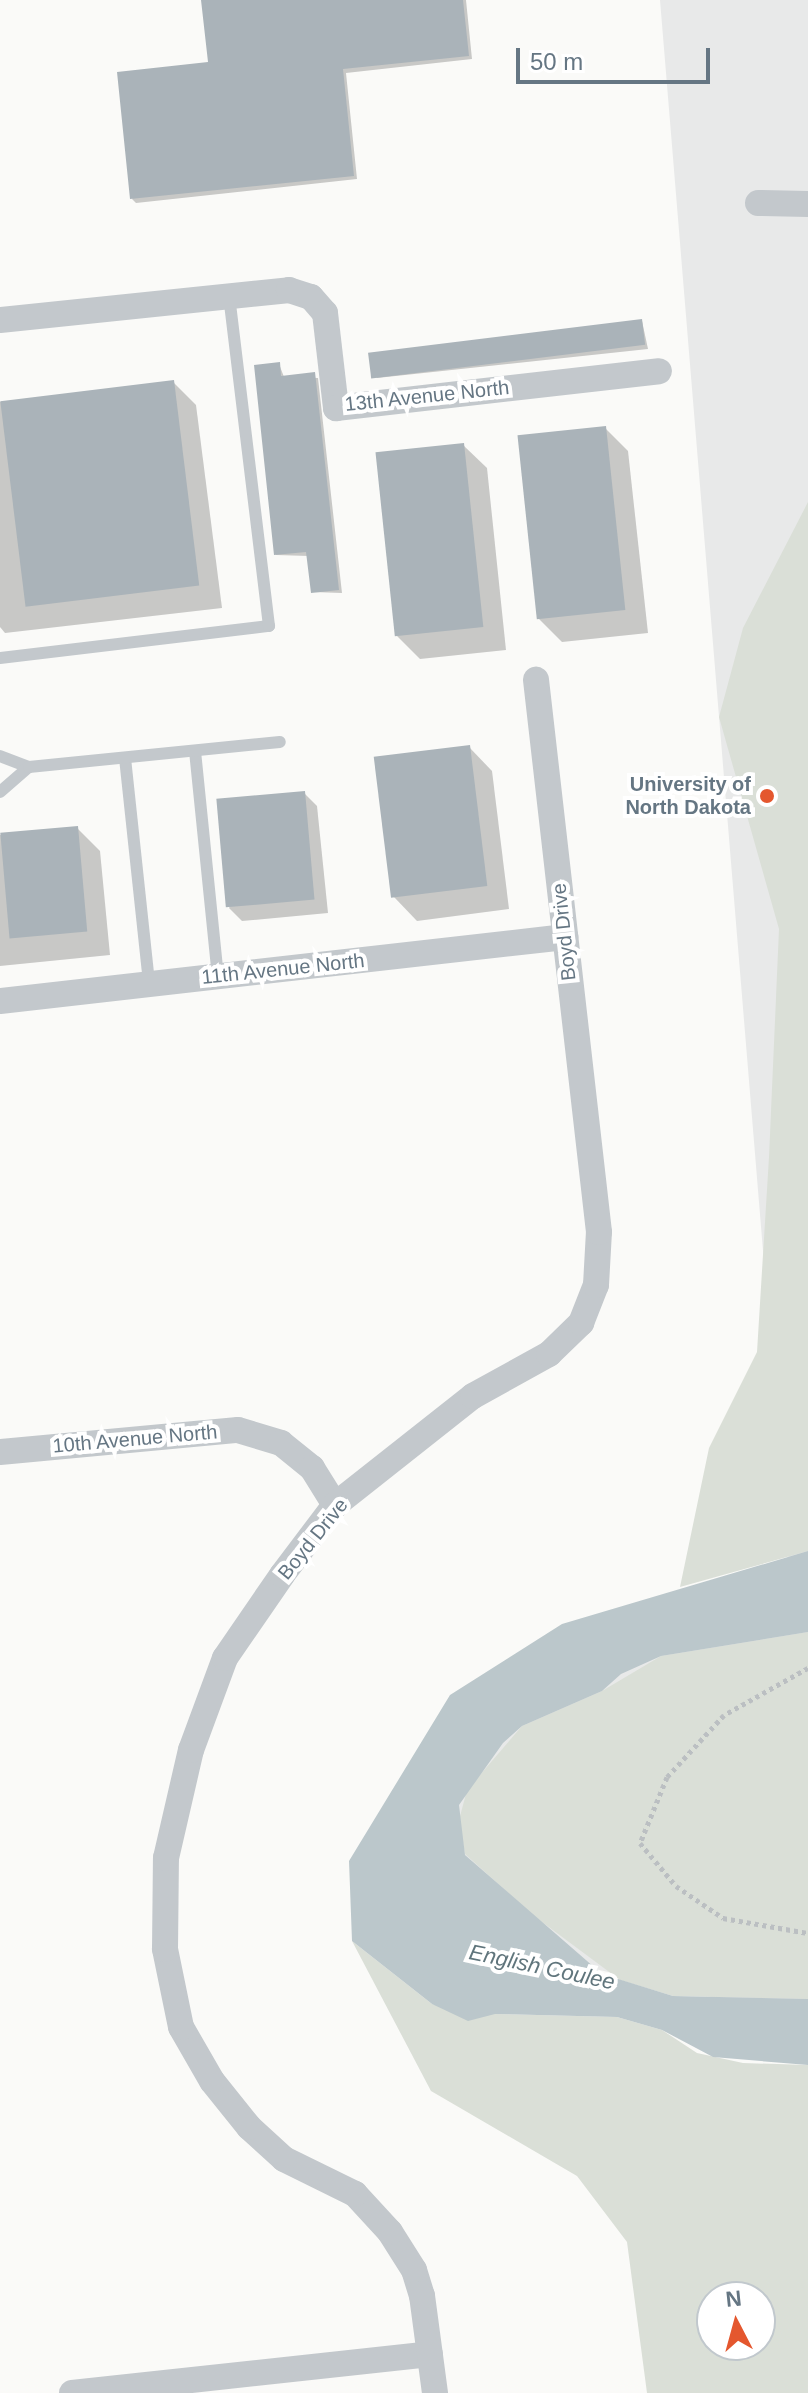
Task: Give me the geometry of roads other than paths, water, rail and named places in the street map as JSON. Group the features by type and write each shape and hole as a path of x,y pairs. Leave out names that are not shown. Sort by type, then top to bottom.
{"street":[{"path":"758,203 808,204"},
{"name":"13th Avenue North","path":"0,320 289,290 311,297 325,313 336,408 659,371"},
{"name":"Boyd Drive","path":"435,2393 414,2270 390,2232 355,2194 284,2159 212,2081 181,2027 165,1949 166,1858 191,1750 225,1658 335,1505 473,1396 549,1354 581,1323 596,1285 599,1232 536,680"},
{"name":"11th Avenue North","path":"0,1001 565,937"},
{"name":"10th Avenue North","path":"0,1452 238,1430 281,1443 312,1468 335,1505"},
{"path":"72,2393 430,2354"}],"lane":[{"path":"0,658 269,626 229,296"},
{"path":"0,756 29,767 280,742"},
{"path":"195,751 218,976"},
{"path":"125,758 149,984"},
{"path":"0,792 29,767"}],"water":[{"name":"English Coulee","path":"808,1551 808,1632 661,1656 621,1674 602,1691 522,1726 503,1743 459,1805 465,1855 602,1974 673,1996 808,1999 808,2065 713,2057 662,2030 617,2017 495,2014 468,2021 432,2004 352,1941 349,1861 450,1695 562,1624"}],"place":[{"name":"University of North Dakota","path":"767,796"}]}
